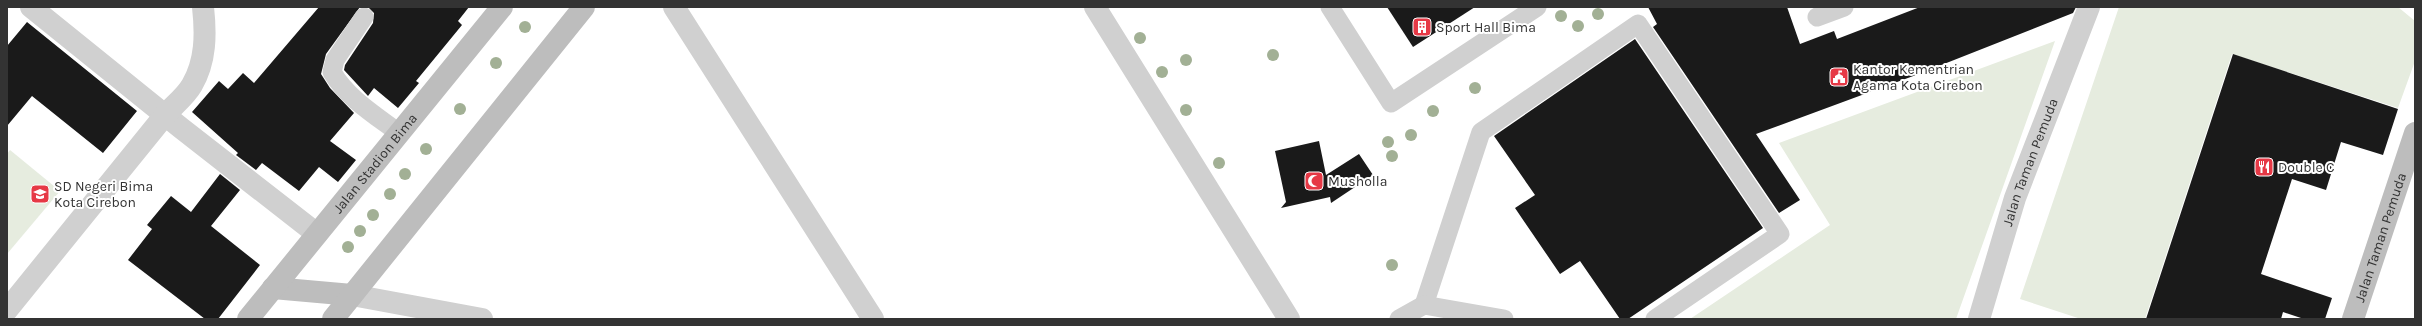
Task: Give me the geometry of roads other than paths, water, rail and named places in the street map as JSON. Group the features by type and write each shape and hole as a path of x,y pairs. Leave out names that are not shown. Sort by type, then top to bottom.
{"street":[{"path":"31,7 164,115 317,234"},
{"path":"7,310 164,115 191,87 198,72 204,50 205,29 202,7"},
{"name":"Jalan Stadion Bima","path":"248,319 502,7"},
{"path":"333,319 584,7"},
{"path":"674,7 872,319"},
{"path":"1095,7 1289,319"},
{"name":"Jalan Taman Pemuda","path":"1979,319 2016,198 2089,7"},
{"name":"Jalan Taman Pemuda","path":"2353,319 2415,133"},
{"path":"273,288 352,295 482,319"}],"lane":[{"path":"1330,7 1391,103 1537,7"},
{"path":"1817,17 1844,7"},
{"path":"364,17 335,60 332,72 338,83 362,106 399,133"},
{"path":"1399,319 1424,304 1481,132 1638,24 1780,234 1655,319"},
{"path":"1424,304 1504,319"}],"place":[{"name":"Sport Hall Bima","path":"1422,27"},
{"name":"Kantor Kementrian Agama Kota Cirebon","path":"1839,77"},
{"name":"Double C","path":"2264,167"},
{"name":"Musholla","path":"1314,181"},
{"name":"SD Negeri Bima Kota Cirebon","path":"40,194"}]}
